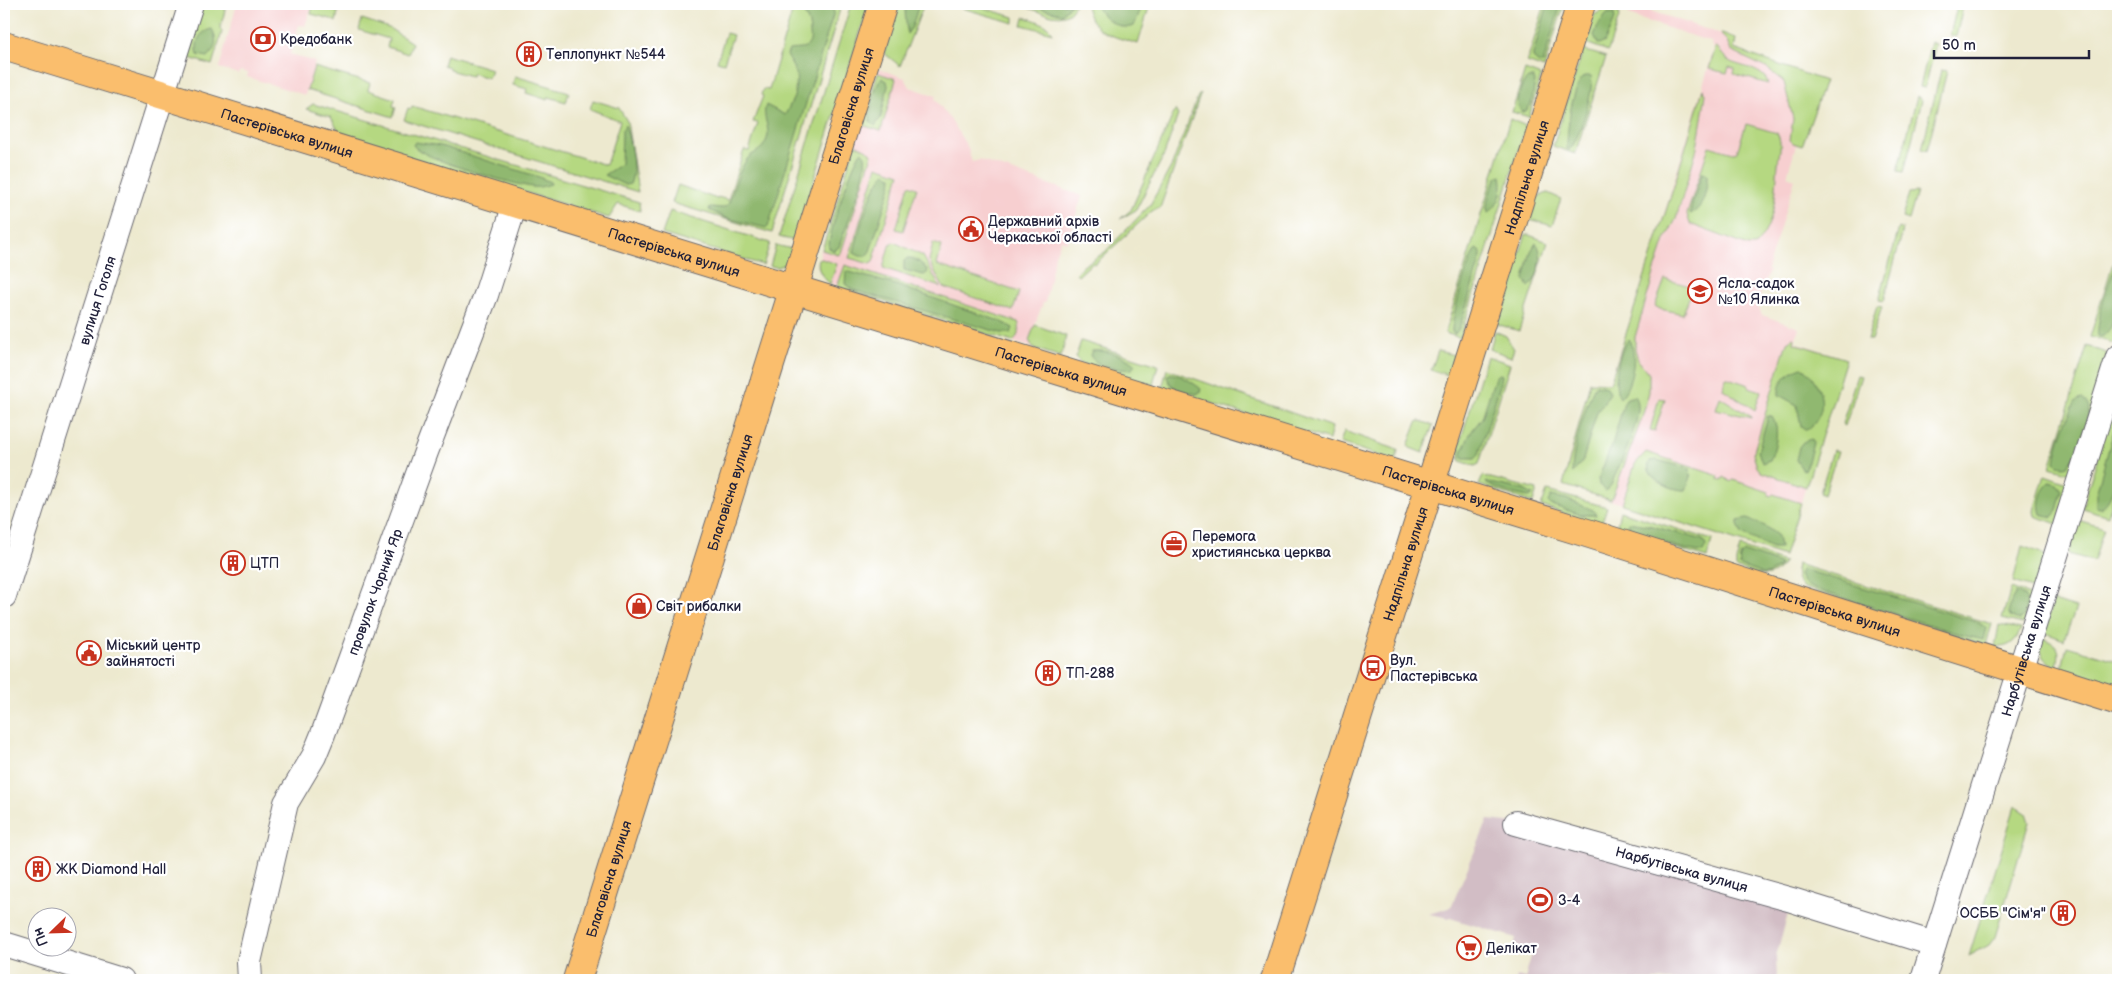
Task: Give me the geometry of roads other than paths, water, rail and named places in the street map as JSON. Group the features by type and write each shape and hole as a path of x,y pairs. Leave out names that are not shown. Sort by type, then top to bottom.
{"main road":[{"name":"Благовісна вулиця","path":"577,980 883,4"},
{"name":"Надпільна вулиця","path":"1275,980 1581,4"},
{"name":"Пастерівська вулиця","path":"4,46 1431,485 2118,701"}],"street":[{"name":"вулиця Гоголя","path":"4,596 191,4"},
{"name":"провулок Чорний Яр","path":"250,980 249,962 286,803 314,756 486,295 516,204"},
{"name":"Нарбутівська вулиця","path":"1923,980 2118,357"},
{"name":"Нарбутівська вулиця","path":"1516,823 1792,900 1934,944"},
{"path":"4,944 121,980"}],"place":[{"name":"Кредобанк","path":"263,39"},
{"name":"Теплопункт №544","path":"529,54"},
{"name":"Державний архів Черкаської області","path":"971,229"},
{"name":"Ясла-садок №10 Ялинка","path":"1700,291"},
{"name":"Перемога християнська церква","path":"1174,544"},
{"name":"ЦТП","path":"233,563"},
{"name":"Світ рибалки","path":"639,606"},
{"name":"Міський центр зайнятості","path":"89,653"},
{"name":"Вул. Пастерівська","path":"1373,668"},
{"name":"ТП-288","path":"1048,673"},
{"name":"ЖК Diamond Hall","path":"38,869"},
{"name":"3-4","path":"1540,900"},
{"name":"ОСББ \"Сім'я\"","path":"2063,913"},
{"name":"Делікат","path":"1469,948"}]}
